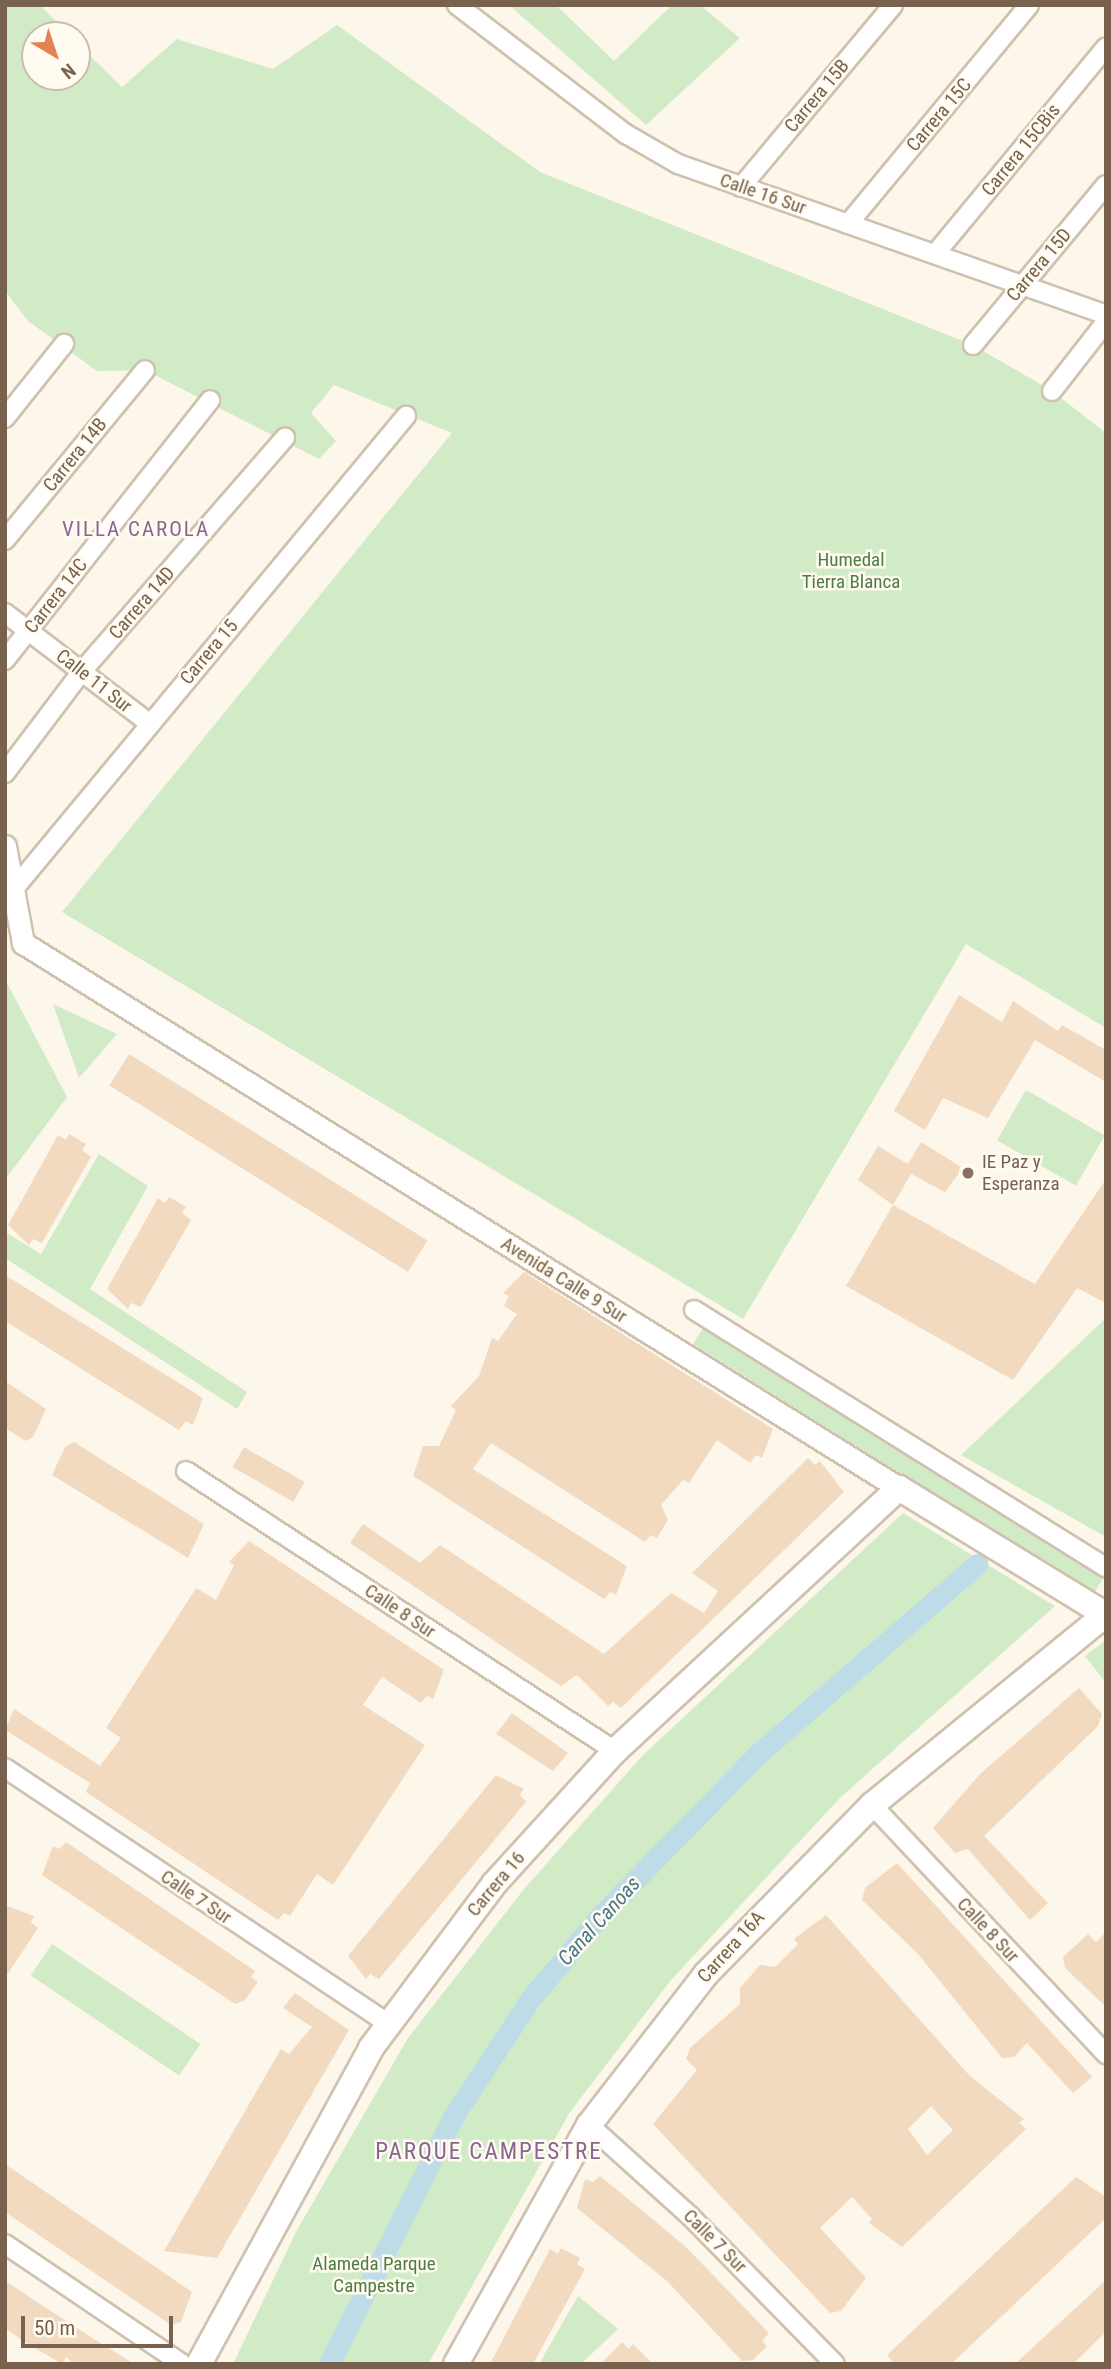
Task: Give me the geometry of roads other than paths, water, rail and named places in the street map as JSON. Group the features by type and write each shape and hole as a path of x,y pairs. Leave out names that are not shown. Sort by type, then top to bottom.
{"main road":[{"name":"Avenida Calle 9 Sur","path":"899,1488 1106,1615"},
{"name":"Carrera 16","path":"199,2364 388,2023 494,1884 615,1751 899,1488"},
{"name":"Carrera 16A","path":"456,2364 589,2126 706,1974 872,1805 1087,1623 1106,1615"}],"street":[{"name":"Calle 16 Sur","path":"457,5 626,134 678,164 1106,315"},
{"name":"Carrera 15B","path":"741,187 893,5"},
{"name":"Carrera 15C","path":"848,224 1030,5"},
{"name":"Carrera 15CBis","path":"935,254 1106,47"},
{"name":"Carrera 15D","path":"973,345 1106,185"},
{"path":"1052,391 1106,322"},
{"path":"5,418 64,344"},
{"name":"Carrera 14B","path":"5,540 145,370"},
{"name":"Carrera 14C","path":"5,660 210,400"},
{"name":"Carrera 15","path":"13,890 406,415"},
{"name":"Carrera 14D","path":"5,772 83,670 285,438"},
{"name":"Calle 11 Sur","path":"5,613 149,723"},
{"path":"5,846 13,890"},
{"name":"Avenida Calle 9 Sur","path":"13,890 23,943 899,1488"},
{"path":"694,1310 1106,1567"},
{"name":"Calle 8 Sur","path":"186,1471 615,1751"},
{"name":"Calle 7 Sur","path":"5,1769 388,2023"},
{"name":"Calle 8 Sur","path":"872,1805 1106,2054"},
{"name":"Calle 7 Sur","path":"589,2126 690,2216 835,2364"},
{"path":"5,2244 182,2364"}],"waterway":[{"name":"Canal Canoas","path":"329,2364 453,2117 531,1998 600,1916 759,1753 977,1564"}],"place":[{"name":"IE Paz y Esperanza","path":"968,1173"}],"district":[{"name":"VILLA CAROLA","path":"136,529"},
{"name":"PARQUE CAMPESTRE","path":"489,2152"}],"park label":[{"name":"Humedal Tierra Blanca","path":"851,571"},
{"name":"Alameda Parque Campestre","path":"374,2275"}]}
